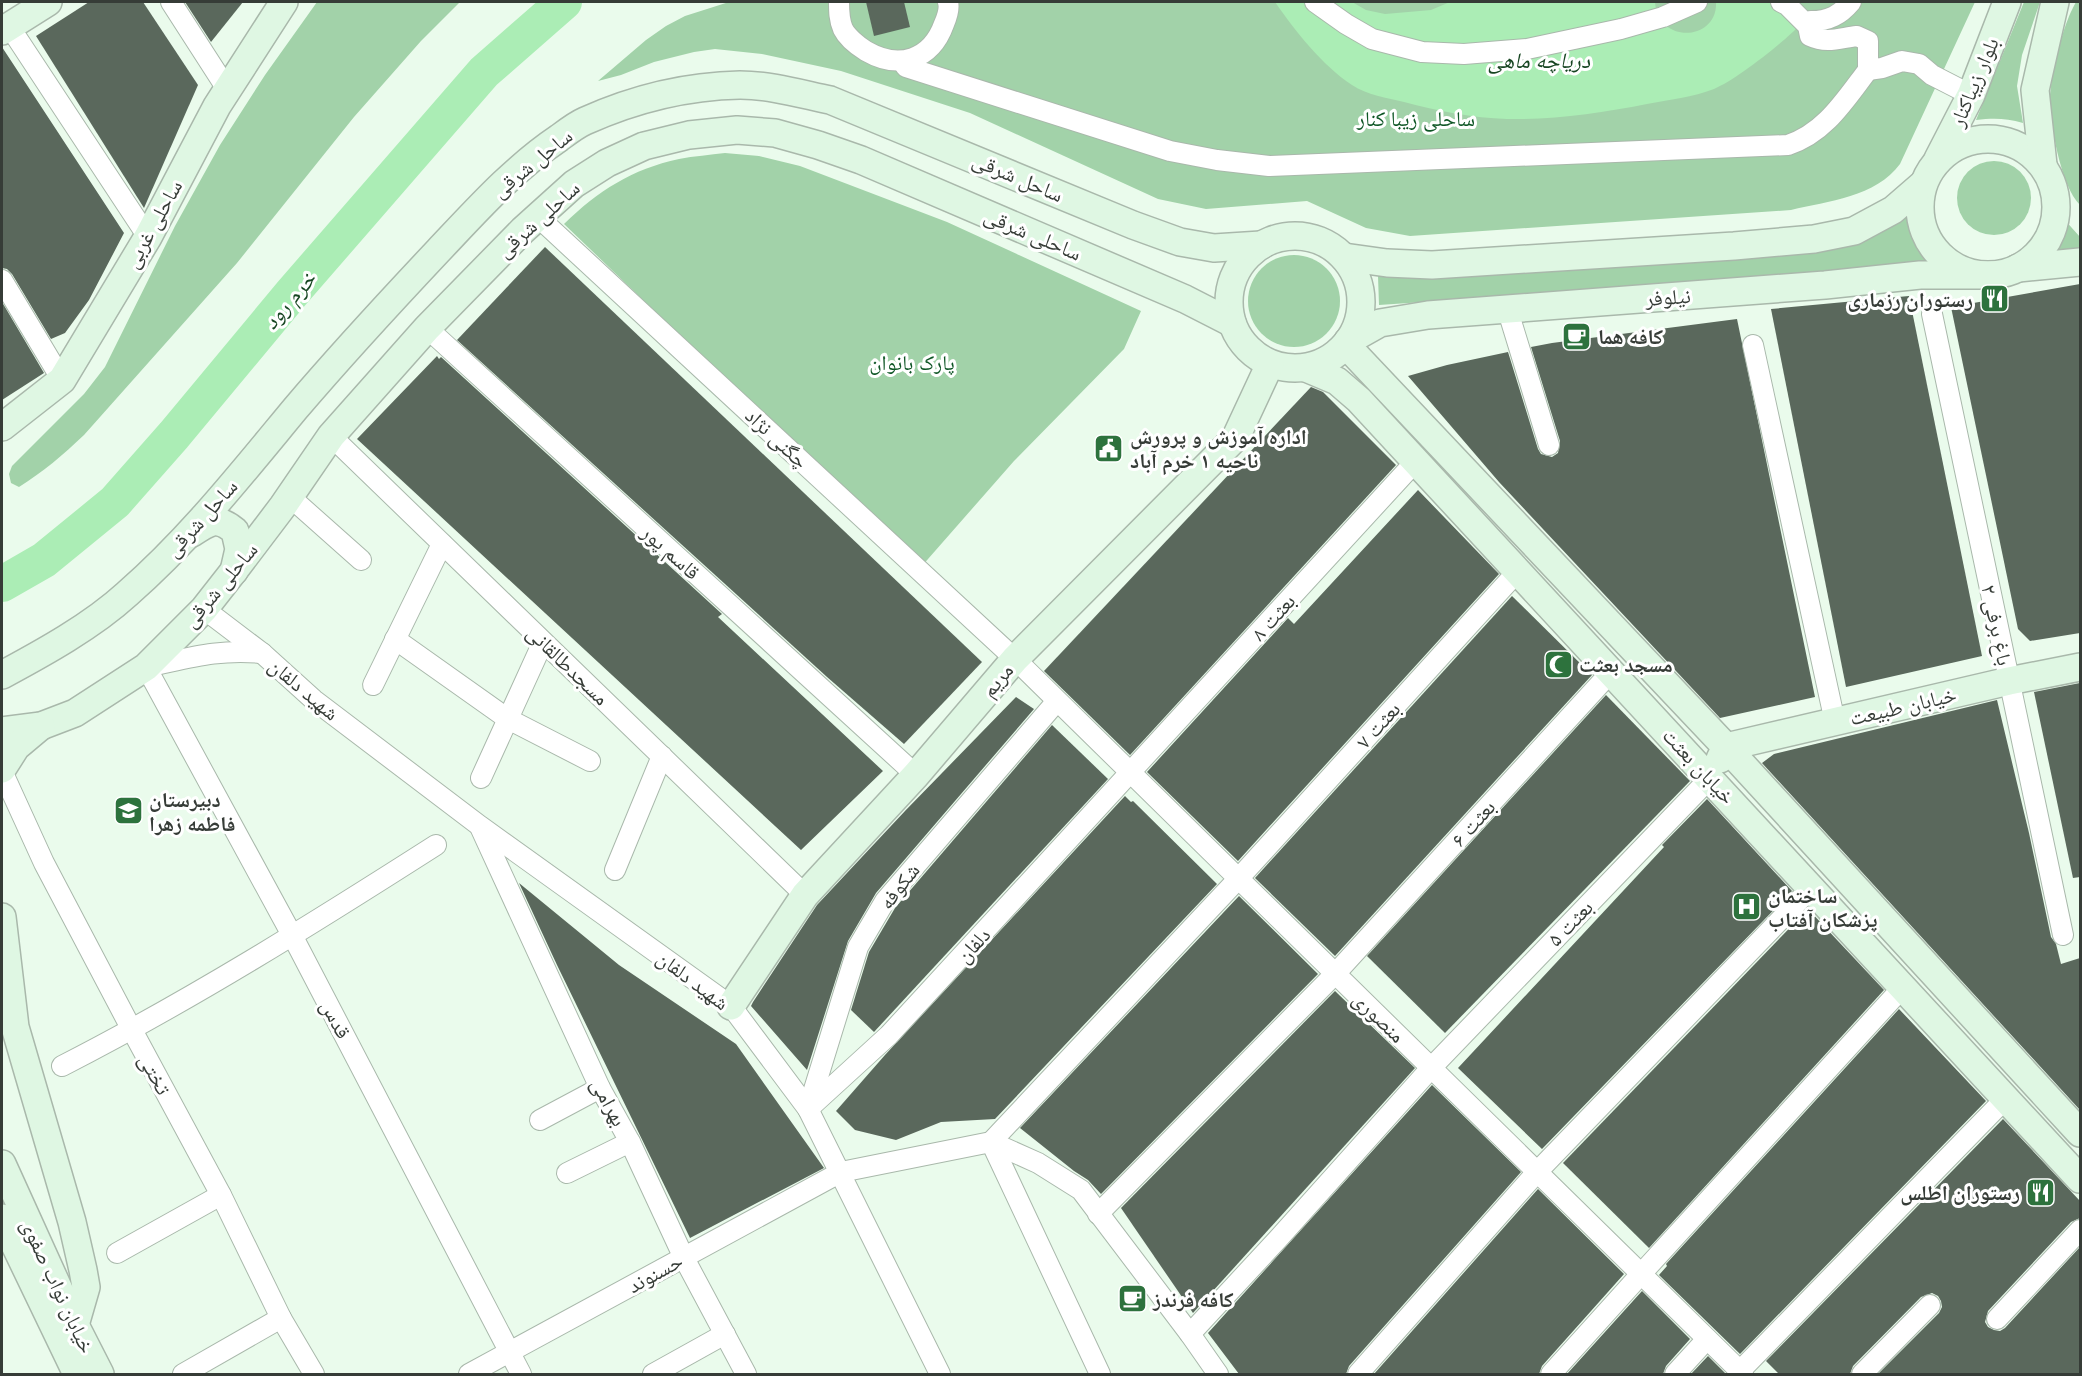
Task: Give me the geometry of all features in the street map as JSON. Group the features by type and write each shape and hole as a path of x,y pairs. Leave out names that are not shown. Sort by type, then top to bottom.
{"main road":[{"path":"5,28 48,2"},
{"name":"ساحلی غربی","path":"2,427 62,380 148,237 227,89 284,2"},
{"name":"بلوار زیباکنار","path":"1937,161 1971,95 2003,2"},
{"path":"1923,184 1920,206 1923,228 1934,248 1950,264 1970,273 2005,272 2034,257 2046,242 2054,223 2056,203 2052,184 2043,165 2035,90 2055,2"},
{"name":"ساحل شرقی","path":"2,675 82,628 126,596 183,539 393,299 491,196 544,148 583,122 636,100 690,89 742,85 784,90 830,100 1133,225 1180,242 1214,248 1261,245"},
{"name":"ساحلی شرقی","path":"2,732 41,726 75,713 146,667 204,609 286,501 331,436 427,327 523,230 574,184 607,163 644,146 689,135 737,130 775,133 818,145 861,160 1185,299 1232,323"},
{"path":"1344,257 1388,263 1432,265 1814,239 1854,231 1893,210 1923,184 1937,161 1953,148 1971,140 1991,138 2011,142 2028,152 2043,165"},
{"path":"1302,236 1323,241 1344,257 1352,268 1360,287 1361,308 1356,328 1347,343 1321,363 1306,368 1287,368 1270,364 1253,354 1240,340 1232,323 1228,301 1232,279 1244,259 1261,245 1281,237 1302,236"},
{"name":"نیلوفر","path":"1347,343 1380,323 1428,315 1754,291 1920,275 2005,272 2080,262"},
{"name":"خیابان بعثت","path":"1347,343 1726,747 2080,1133"},
{"name":"مریم","path":"732,1006 805,895 916,775 1015,659 1236,437 1270,364"},
{"name":"خیابان بعثت","path":"1306,368 1337,381 1416,461 2080,1179"},
{"path":"2,447 35,402"},
{"path":"245,469 237,490 236,509 243,520 255,524 286,501"},
{"path":"183,539 214,521 225,523 235,531 239,549 233,572"},
{"name":"خیابان طبیعت","path":"1726,747 2009,681 2080,667"},
{"path":"2,770 16,747 41,726"},
{"path":"1710,778 1726,747"},
{"path":"2,917 15,1027 72,1222 83,1270 86,1287 75,1325"},
{"name":"خیابان نواب صفوی","path":"2,1164 75,1325 100,1374"},
{"name":"خیابان نواب صفوی","path":"4,1228 71,1371"}],"street":[{"path":"171,2 227,89"},
{"path":"839,2 843,30 860,47 880,58 902,62 918,57 932,45 941,32 949,7 948,2"},
{"path":"1315,2 1372,39 1422,52 1464,54 1527,49 1621,29 1663,17 1697,2"},
{"path":"902,62 906,67 1170,151 1217,160 1269,166 1788,146 1802,141 1820,128 1839,109 1868,70 1868,41 1857,36 1830,41 1810,36 1806,24 1781,2"},
{"path":"1806,24 1811,21 1826,21 1845,9 1851,2"},
{"path":"5,28 148,237"},
{"path":"1868,70 1902,61 1919,64 1932,75 1971,95"},
{"name":"چگنی نژاد","path":"538,217 1015,659"},
{"path":"2,280 62,380"},
{"path":"1507,308 1549,445"},
{"name":"باغ برفی ۲","path":"1932,314 2063,935"},
{"name":"قاسم پور","path":"427,327 916,775"},
{"path":"1753,345 1835,722"},
{"name":"مسجدطالقانی","path":"331,436 805,895"},
{"name":"بعثت ۸","path":"1130,773 1416,461"},
{"path":"286,501 361,560"},
{"path":"372,685 442,544"},
{"name":"بعثت ۷","path":"1238,879 1518,571"},
{"path":"204,609 262,653"},
{"path":"395,639 508,719 590,761"},
{"path":"481,778 543,642"},
{"name":"شهید دلفان","path":"146,667 204,653 242,651 262,653 314,700 480,826 732,1006 808,1110 940,1374"},
{"name":"منصوری","path":"1015,659 1741,1373"},
{"name":"قدس","path":"146,667 293,937 521,1374"},
{"name":"بعثت ۶","path":"1098,1214 1335,974 1611,672"},
{"name":"شکوفه","path":"808,1110 858,946 885,901 1057,701"},
{"path":"615,870 662,756"},
{"name":"تختی","path":"2,770 44,863 221,1195 281,1318 314,1374"},
{"name":"دلفان","path":"808,1110 890,1035 1130,773"},
{"name":"بعثت ۵","path":"1190,1334 1431,1068 1710,778"},
{"name":"بهرامی","path":"480,826 600,1088 630,1142 684,1258 746,1374"},
{"path":"62,1066 132,1030 293,937 436,845"},
{"path":"841,1172 991,1142 1238,879"},
{"path":"1358,1374 1537,1172 1811,888"},
{"path":"1551,1374 1903,987"},
{"path":"540,1120 600,1088"},
{"path":"1741,1373 2006,1098"},
{"path":"567,1173 630,1142"},
{"path":"991,1142 1038,1164 1082,1190 1218,1374"},
{"path":"991,1142 1100,1374"},
{"name":"حسنوند","path":"469,1374 841,1172"},
{"path":"117,1253 221,1195"},
{"path":"1997,1319 2080,1230"},
{"path":"1862,1374 1930,1305"},
{"path":"183,1374 281,1318"},
{"path":"654,1374 725,1334"},
{"path":"1675,1374 1707,1339"}],"green space":[{"path":"317,2 460,2 421,41 354,117 237,263 84,435 53,463 19,487 11,483 9,474 12,466 84,394 105,367 175,226 220,145 265,75"},
{"name":"ساحلی زیبا کنار","path":"729,2 1975,2 1900,164 1890,175 1865,191 1791,210 1410,236 1366,228 1307,201 1206,209 1158,199 970,113 841,71 762,54 715,49 694,52 654,62 598,81 666,26 685,16"},
{"path":"2024,2 2040,2 2022,55 2017,86 2023,123 2000,119 1976,120"},
{"path":"2076,2 2080,2 2080,205 2067,184 2062,169 2050,106 2051,84 2056,60 2067,22"},
{"name":"پارک بانوان","path":"725,153 759,156 800,166 947,222 1141,311 1124,349 1014,461 921,567 564,224 590,201 631,175 679,159"},
{"path":"1987,161 2001,161 2015,167 2025,177 2031,191 2029,212 2015,229 2001,235 1987,235 1973,229 1963,219 1957,205 1957,191 1963,177 1973,167"},
{"path":"1916,211 1921,237 1936,260 1849,273 1379,305 1378,276 1827,250 1875,234"},
{"path":"2063,218 2080,237 2080,254 2047,255 2055,244"},
{"path":"1294,255 1311,259 1326,269 1336,284 1340,301 1336,318 1326,333 1311,343 1294,347 1277,343 1262,333 1252,318 1248,301 1252,284 1262,269 1277,259"}],"water":[{"name":"دریاچه ماهی","path":"1275,2 1352,2 1366,10 1385,14 1431,10 1450,2 1655,2 1659,16 1666,26 1687,33 1708,24 1714,15 1716,2 1791,2 1801,24 1747,69 1706,92 1595,113 1507,119 1442,111 1377,96 1358,88 1341,77 1320,58"}],"building":[{"path":"89,2 143,2 198,85 144,208 36,36"},
{"path":"185,2 243,2 211,42"},
{"path":"866,2 904,2 910,27 874,36"},
{"path":"2,47 124,233 89,300 65,333 51,339 12,274 2,268"},
{"path":"545,247 982,662 904,744 827,677 457,340"},
{"path":"2080,284 2080,633 2030,641 2018,629 1951,307"},
{"path":"1909,296 1982,656 1846,687 1771,309"},
{"path":"2,302 44,373 2,400"},
{"path":"1737,319 1815,697 1720,718 1499,482 1408,376 1508,352 1538,449 1541,454 1552,457 1558,453 1560,441 1531,347"},
{"path":"437,356 439,359 441,357 722,614 718,617 883,771 801,850 357,439"},
{"path":"1311,387 1323,392 1396,465 1130,755 1044,671"},
{"path":"1418,490 1499,574 1238,861 1147,772 1288,618 1294,624"},
{"path":"1512,596 1592,675 1335,956 1255,878"},
{"path":"2080,683 2080,877 2073,878 2034,692"},
{"path":"1606,695 1690,781 1445,1033 1367,956"},
{"path":"1016,697 1034,709 876,893 848,941 807,1070 751,1006 753,1002 817,905"},
{"path":"1997,700 2051,937 2056,944 2061,964 2080,958 2080,1110 1762,763 1774,754"},
{"path":"1052,725 1108,779 874,1032 851,1010 869,952 895,908"},
{"path":"1125,796 1131,802 1133,801 1217,884 995,1119 941,1122 896,1140 855,1130 836,1111"},
{"path":"1707,799 1792,891 1542,1149 1458,1068"},
{"path":"519,883 619,965 736,1044 824,1168 690,1238"},
{"path":"1239,896 1318,974 1101,1194 1088,1180 1020,1128"},
{"path":"1808,909 1884,990 1649,1248 1563,1163"},
{"path":"1335,991 1415,1068 1193,1313 1121,1208"},
{"path":"1899,1009 1986,1101 1740,1354 1659,1275 1667,1266 1666,1264"},
{"path":"1432,1085 1521,1172 1349,1366 1346,1374 1239,1374 1208,1333"},
{"path":"2003,1119 2080,1201 2080,1218 2071,1222 1988,1311 1985,1322 1994,1330 2000,1331 2005,1328 2080,1247 2080,1374 1878,1374 1939,1313 1942,1307 1941,1301 1932,1293 1921,1297 1853,1366 1850,1374 1779,1374 1766,1361"},
{"path":"1538,1189 1624,1274 1542,1366 1539,1374 1374,1374"},
{"path":"1642,1291 1690,1339 1666,1366 1663,1374 1567,1374"},
{"path":"1708,1356 1726,1374 1691,1374"}],"waterway":[{"name":"خرم رود","path":"2,584 44,560 115,502 484,72 564,2"}],"place":[{"name":"رستوران رزماری","path":"1994,299"},
{"name":"کافه هما","path":"1577,336"},
{"name":"اداره آموزش و پرورش ناحیه ۱ خرم آباد","path":"1109,448"},
{"name":"مسجد بعثت","path":"1558,664"},
{"name":"دبیرستان فاطمه زهرا","path":"128,811"},
{"name":"ساختمان پزشکان آفتاب","path":"1747,907"},
{"name":"رستوران اطلس","path":"2041,1192"},
{"name":"کافه فرندز","path":"1132,1299"}]}
